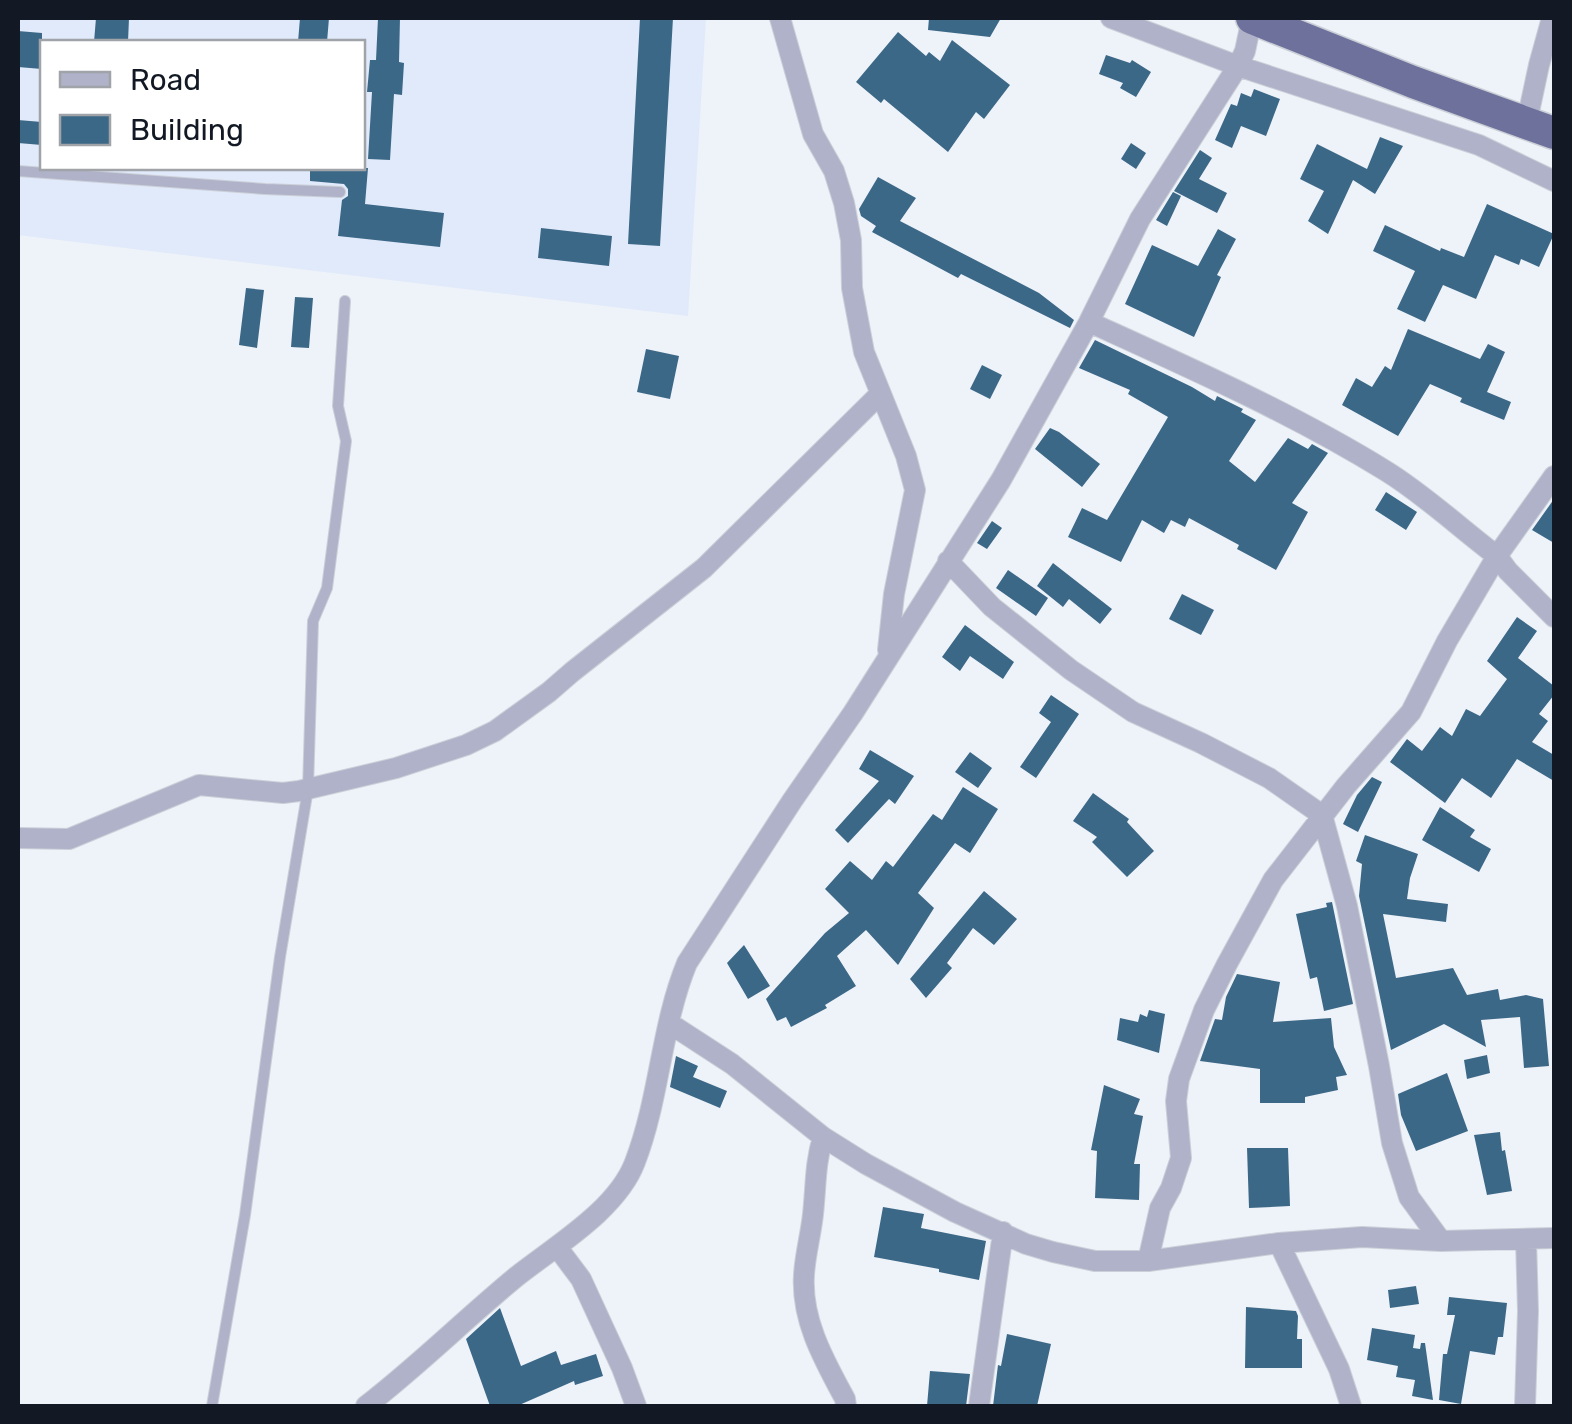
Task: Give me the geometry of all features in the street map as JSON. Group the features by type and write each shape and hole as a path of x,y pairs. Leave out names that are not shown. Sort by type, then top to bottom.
{"highway":[{"path":"1252,18 1541,127"}],"street":[{"path":"780,18 812,134 834,171 844,203 852,288 864,352 906,456 914,490 894,594 888,657"},
{"path":"1111,18 1238,66 1445,132 1554,182"},
{"path":"366,1406 392,1398 518,1275 592,1219 626,1180 635,1164 659,1080 675,992 687,963 1001,480 1089,322 1140,219 1238,66 1252,18"},
{"path":"1541,127 1538,64 1552,18"},
{"path":"1089,322 1223,383 1390,474 1497,556 1554,617"},
{"path":"18,838 69,838 199,785 283,793 308,790 396,768 495,731 704,568 880,394"},
{"path":"1148,1262 1160,1208 1181,1158 1176,1101 1180,1079 1189,1048 1226,964 1274,880 1322,815 1411,712 1497,556 1554,476"},
{"path":"948,561 992,607 1133,712 1270,778 1322,815 1347,906 1392,1143 1408,1197 1442,1241"},
{"path":"669,1023 732,1064 823,1137 920,1194 1026,1244 1075,1258 1148,1262 1278,1243 1362,1237 1442,1241 1554,1238"},
{"path":"823,1137 816,1162 803,1281 816,1342 846,1406"},
{"path":"978,1406 1003,1232"},
{"path":"1525,1406 1526,1239"},
{"path":"1278,1243 1338,1369 1350,1406"},
{"path":"557,1246 581,1278 636,1406"}],"lane":[{"path":"18,171 340,192"},
{"path":"212,1406 245,1215 280,958 308,790 313,621 327,588 346,440 338,406 344,301"}],"shaded area":[{"path":"18,18 706,18 688,316 18,235"}],"building":[{"path":"96,18 129,18 128,40 94,40"},
{"path":"300,18 329,18 327,40 298,40"},
{"path":"378,18 400,18 399,62 404,63 402,95 394,94 390,160 368,159 372,92 367,92 370,60 376,60"},
{"path":"640,18 673,18 660,246 628,244"},
{"path":"929,18 1001,18 990,37 928,30"},
{"path":"18,31 42,33 40,69 18,67"},
{"path":"898,32 926,56 929,52 940,61 952,40 1010,85 984,119 976,112 948,152 884,99 881,103 856,82"},
{"path":"1106,55 1130,63 1132,60 1151,72 1136,97 1120,88 1123,83 1099,74"},
{"path":"1254,89 1280,99 1266,136 1241,126 1232,148 1215,140 1231,104 1237,106 1241,93 1251,97"},
{"path":"18,120 40,122 40,145 18,143"},
{"path":"1380,137 1403,146 1375,194 1353,180 1328,234 1308,221 1324,191 1300,179 1317,144 1367,169"},
{"path":"1131,143 1146,153 1136,169 1121,159"},
{"path":"1200,150 1212,158 1199,179 1227,193 1217,213 1174,191"},
{"path":"368,168 365,204 444,213 440,247 338,236 342,200 348,196 348,189 344,184 310,181 310,170"},
{"path":"878,177 916,198 900,221 1039,293 1074,320 1070,328 961,274 958,278 872,232 876,226 861,216 859,209"},
{"path":"1173,192 1181,196 1167,226 1156,220"},
{"path":"1487,204 1554,234 1539,267 1521,259 1519,265 1495,255 1476,299 1443,285 1425,322 1397,309 1415,271 1373,251 1385,225 1440,251 1441,248 1464,257"},
{"path":"541,228 612,236 609,266 538,258"},
{"path":"1218,229 1236,239 1217,275 1221,277 1194,337 1125,304 1152,245 1198,266"},
{"path":"246,288 264,290 257,348 239,345"},
{"path":"295,297 313,298 309,348 291,347"},
{"path":"1408,329 1480,359 1488,344 1505,352 1487,392 1511,402 1504,420 1460,402 1462,398 1430,384 1398,436 1342,405 1356,378 1372,387 1385,366 1391,370"},
{"path":"1095,340 1215,401 1217,396 1256,420 1229,461 1255,482 1288,438 1308,449 1312,444 1328,453 1292,503 1308,512 1276,570 1189,518 1185,527 1171,520 1164,533 1142,520 1121,562 1068,537 1082,508 1107,520 1168,417 1128,394 1130,390 1079,368"},
{"path":"646,349 679,356 670,399 637,392"},
{"path":"982,365 1002,375 990,399 970,389"},
{"path":"1050,428 1100,464 1082,487 1035,449"},
{"path":"1386,492 1417,512 1406,530 1375,510"},
{"path":"1554,499 1554,543 1532,530"},
{"path":"992,521 1002,528 987,549 977,543"},
{"path":"1053,563 1112,609 1100,624 1069,599 1063,607 1037,586"},
{"path":"1008,570 1048,598 1036,616 996,588"},
{"path":"1182,594 1214,610 1201,635 1169,619"},
{"path":"1517,617 1537,631 1518,658 1554,686 1554,695 1539,714 1548,721 1532,742 1554,755 1554,781 1517,759 1491,798 1462,778 1445,803 1390,762 1407,739 1422,751 1440,727 1452,736 1466,709 1480,716 1507,679 1487,661"},
{"path":"965,625 1014,662 1003,679 970,656 960,671 942,657"},
{"path":"1051,695 1079,714 1036,778 1020,767 1051,722 1039,713"},
{"path":"870,750 914,776 895,804 889,799 848,843 835,830 879,781 859,769"},
{"path":"970,752 992,768 978,788 955,772"},
{"path":"1372,777 1382,782 1358,832 1343,824 1357,795"},
{"path":"963,787 998,809 970,853 955,843 918,893 934,908 898,965 866,930 837,956 856,986 825,1005 827,1008 791,1027 786,1017 777,1021 766,999 825,933 849,913 825,889 850,861 872,880 886,861 893,867 933,814 942,820"},
{"path":"1093,793 1129,819 1127,822 1154,851 1127,877 1092,842 1097,837 1073,821"},
{"path":"1440,807 1475,830 1470,837 1491,849 1479,872 1422,840"},
{"path":"1365,835 1418,854 1407,899 1448,904 1446,922 1383,914 1396,978 1453,968 1467,995 1498,989 1500,1000 1526,995 1543,999 1549,1066 1524,1068 1520,1017 1481,1020 1486,1047 1444,1024 1391,1050 1359,896 1362,864 1356,861"},
{"path":"984,891 1017,919 994,945 973,928 947,963 952,968 926,998 910,979"},
{"path":"1332,902 1353,1004 1324,1011 1317,977 1310,979 1296,914 1327,907 1326,903"},
{"path":"744,945 770,986 748,999 727,963"},
{"path":"1237,974 1280,982 1273,1022 1331,1018 1334,1047 1347,1075 1336,1077 1338,1090 1305,1097 1305,1103 1260,1103 1260,1069 1200,1061 1215,1019 1222,1020 1226,997"},
{"path":"1149,1010 1165,1014 1159,1053 1117,1040 1120,1018 1138,1022 1140,1014 1147,1017"},
{"path":"1487,1055 1490,1073 1467,1079 1464,1060"},
{"path":"676,1056 698,1066 693,1077 727,1091 720,1108 670,1087"},
{"path":"1447,1073 1468,1131 1416,1151 1401,1115 1398,1094"},
{"path":"1104,1085 1140,1099 1134,1114 1143,1116 1134,1164 1140,1164 1139,1200 1095,1198 1097,1151 1091,1150"},
{"path":"1500,1132 1512,1191 1487,1195 1474,1135"},
{"path":"1247,1148 1288,1148 1290,1206 1249,1208"},
{"path":"883,1207 924,1214 921,1228 986,1241 979,1280 874,1257"},
{"path":"1416,1286 1419,1304 1390,1308 1388,1290"},
{"path":"1449,1297 1507,1303 1503,1337 1498,1337 1495,1355 1470,1351 1461,1404 1439,1400 1443,1354 1447,1354 1455,1315 1447,1315"},
{"path":"1246,1307 1296,1311 1297,1339 1302,1339 1302,1368 1245,1368"},
{"path":"500,1308 521,1366 556,1351 561,1365 596,1354 603,1376 575,1385 574,1381 517,1406 490,1406 466,1339"},
{"path":"1372,1328 1415,1335 1413,1348 1420,1349 1421,1343 1425,1343 1433,1400 1412,1396 1415,1380 1396,1377 1398,1366 1367,1360"},
{"path":"1007,1334 1051,1344 1037,1406 993,1406"},
{"path":"930,1371 970,1374 966,1406 927,1406"}]}
